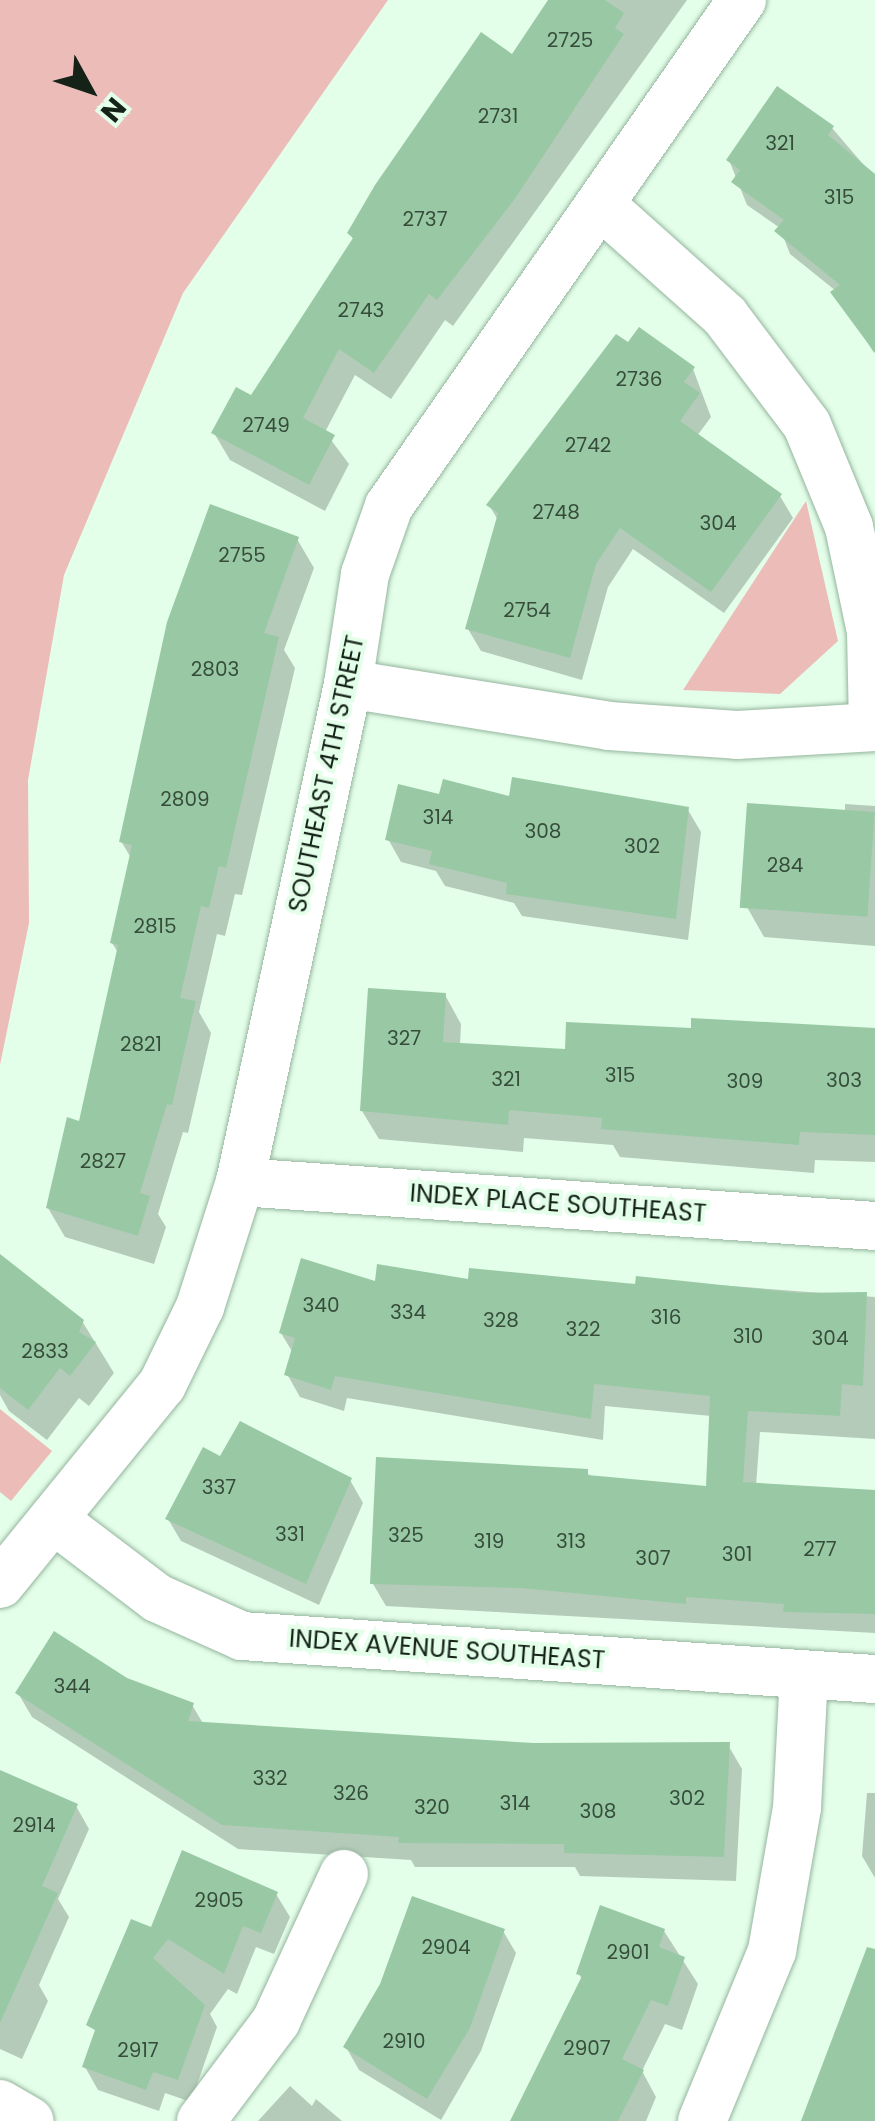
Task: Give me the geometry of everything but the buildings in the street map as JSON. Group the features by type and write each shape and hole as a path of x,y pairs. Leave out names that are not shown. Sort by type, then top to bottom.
{"street":[{"name":"SOUTHEAST 4TH STREET","path":"0,1584 162,1384 200,1307 240,1182 348,684 365,574 389,506 602,206 742,0"},
{"path":"348,684 609,726 737,735 874,727 871,631 849,527 807,425 724,316 602,206"},
{"name":"INDEX PLACE SOUTHEAST","path":"240,1182 875,1226"},
{"name":"INDEX AVENUE SOUTHEAST","path":"53,1519 157,1598 242,1636 875,1679"},
{"path":"702,2121 772,1951 797,1808 804,1675"},
{"path":"201,2121 276,2021 314,1952 344,1874"},
{"path":"0,2104 30,2121"}],"shaded area":[{"path":"0,0 388,0 183,293 64,575 28,780 29,923 0,1065"},
{"path":"806,501 838,641 780,694 683,690"},
{"path":"0,1409 52,1451 11,1501 0,1492"}]}
